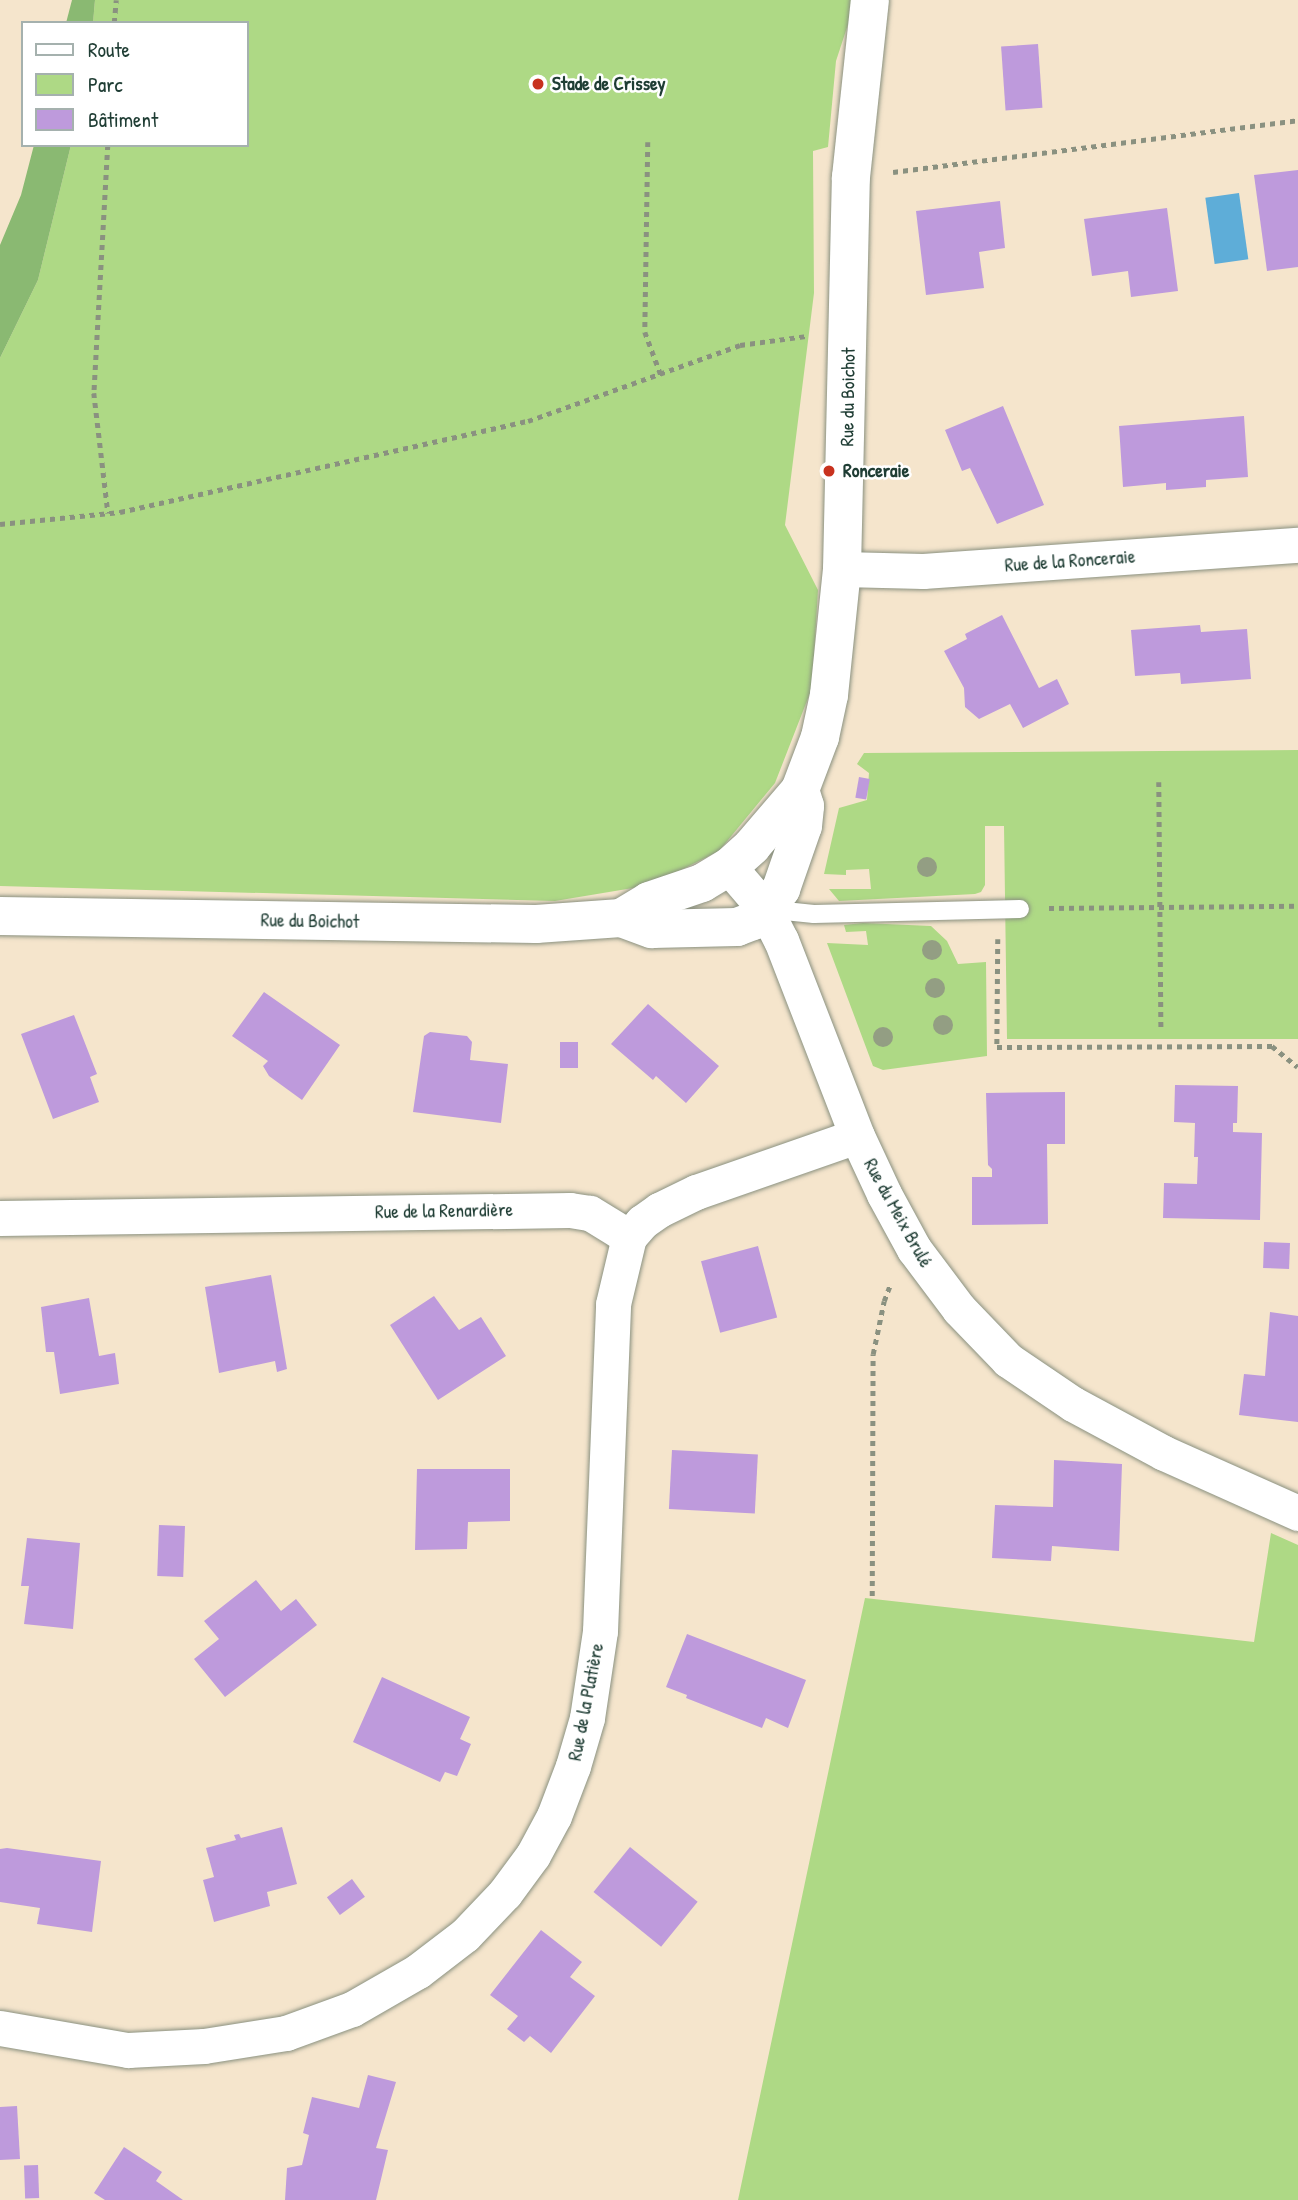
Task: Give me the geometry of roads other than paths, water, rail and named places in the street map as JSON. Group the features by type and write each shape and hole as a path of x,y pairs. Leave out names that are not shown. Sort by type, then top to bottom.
{"street":[{"name":"Rue du Boichot","path":"621,918 649,901 702,883 729,867 800,790 820,737 829,695 842,569 851,177 870,0"},
{"name":"Rue de la Ronceraie","path":"842,569 923,571 1298,545"},
{"name":"Rue du Boichot","path":"0,916 536,924 621,918 652,929 737,927 753,921 781,889 803,826 806,806 800,790"},
{"name":"Rue du Meix Brulé","path":"729,867 765,909 781,940 857,1136 914,1249 959,1309 1008,1360 1040,1383 1164,1453 1298,1513"},
{"path":"629,1237 650,1216 696,1192 857,1136"},
{"name":"Rue de la Renardière","path":"0,1218 570,1210 590,1213 629,1237"},
{"name":"Rue de la Platière","path":"0,2028 128,2050 204,2046 286,2034 352,2009 418,1972 465,1935 505,1894 533,1855 554,1816 587,1718 600,1631 613,1304 629,1237"}],"lane":[{"path":"765,909 814,914 1020,909"}],"water":[{"path":"1239,193 1248,259 1215,264 1205,198"}],"place":[{"name":"Stade de Crissey","path":"538,84"},
{"name":"Ronceraie","path":"829,471"}]}
